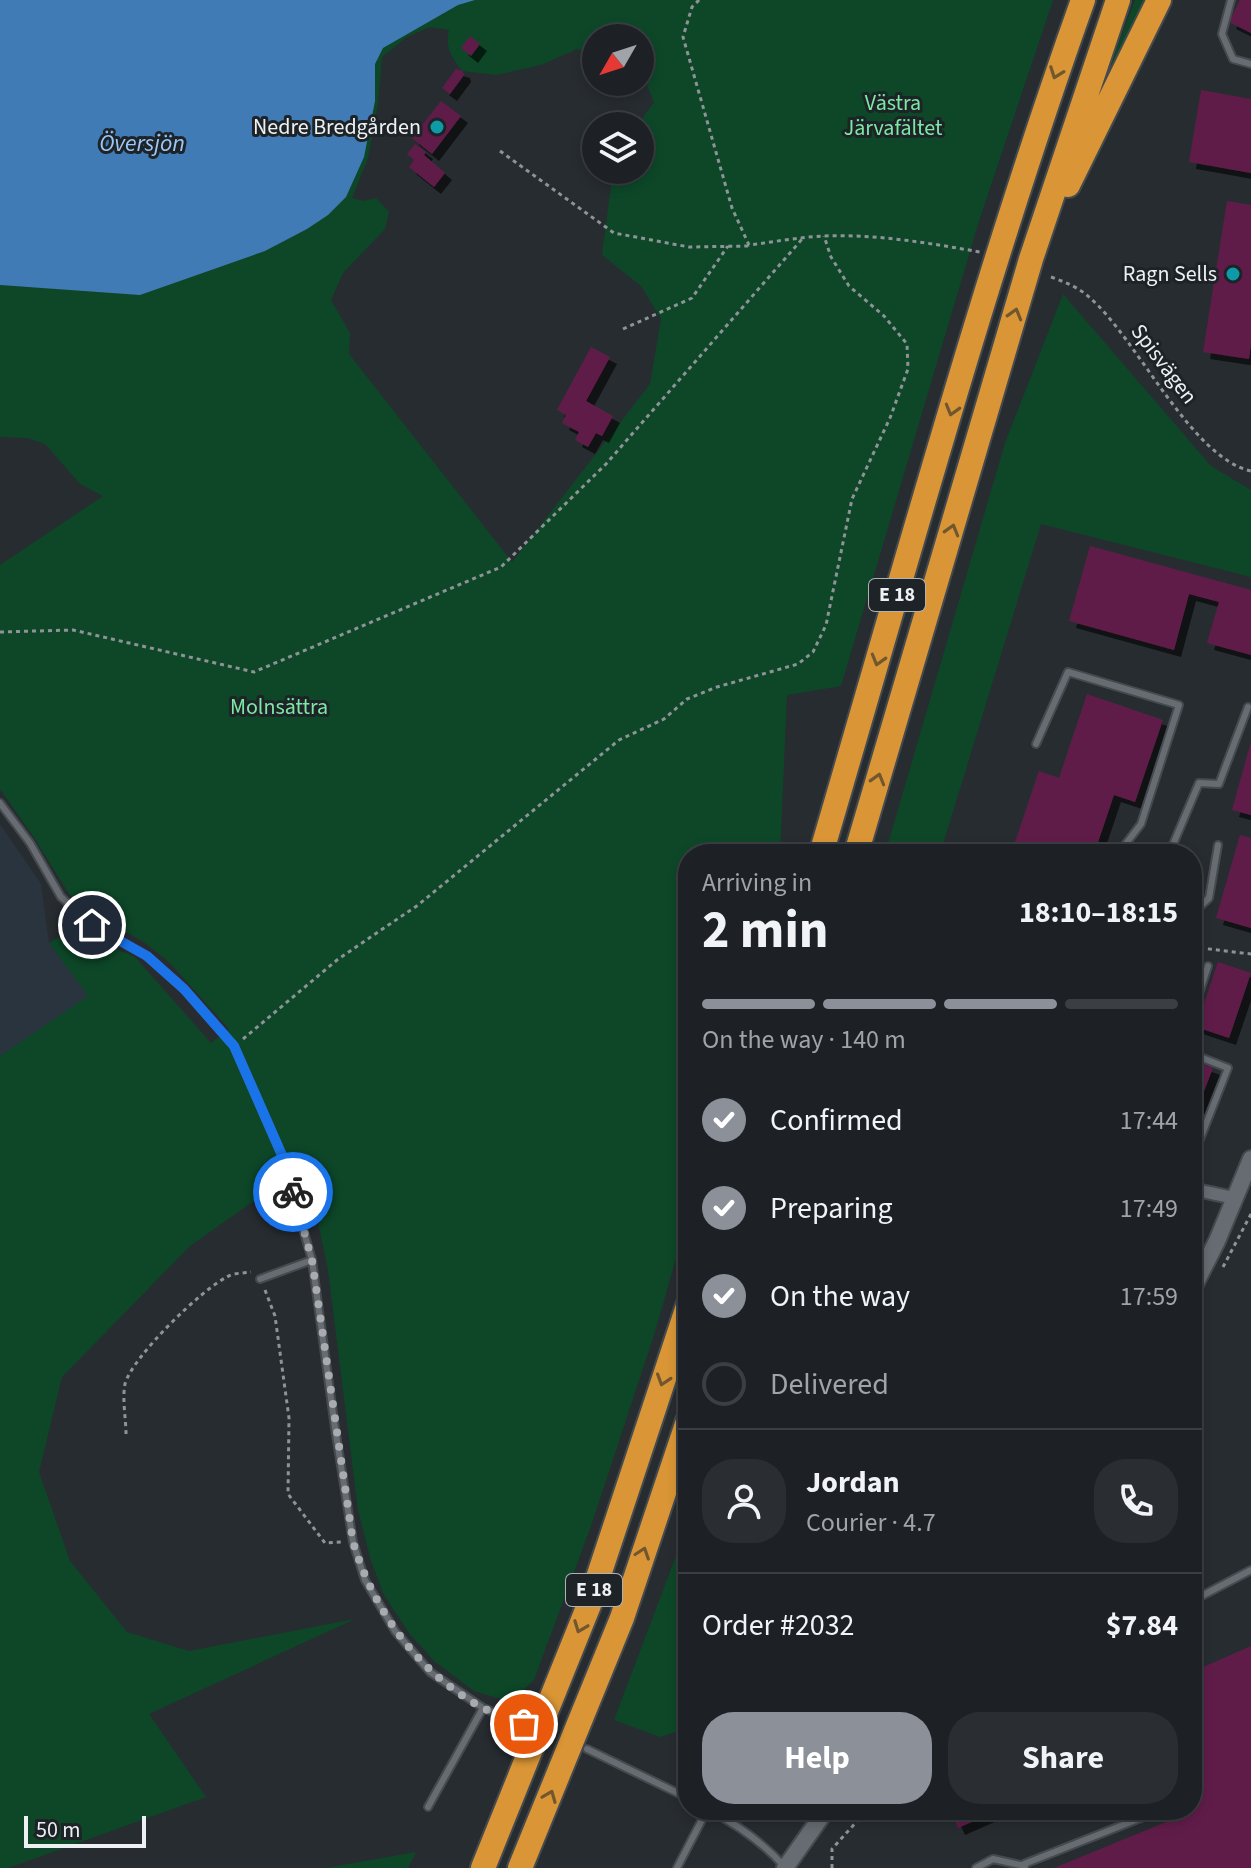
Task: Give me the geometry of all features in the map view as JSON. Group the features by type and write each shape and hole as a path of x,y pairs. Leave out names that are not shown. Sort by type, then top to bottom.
{"highway":[{"name":"E 18","path":"824,844 978,321 1051,89 1083,0"},
{"name":"E 18","path":"859,844 1031,259 1118,0"},
{"path":"1031,259 1159,0"},
{"name":"E 18","path":"483,1868 589,1605 678,1336"},
{"name":"E 18","path":"520,1868 622,1618 678,1451"}],"street":[{"path":"1202,1268 1251,1159"},
{"path":"1202,1191 1234,1198"},
{"path":"785,1868 819,1820"}],"lane":[{"path":"1231,0 1222,34 1233,59 1251,64"},
{"path":"1036,744 1068,672 1179,705 1141,824 1126,844"},
{"path":"1173,844 1199,783 1219,784 1248,707"},
{"path":"0,803 30,843 61,897 92,925 147,956 184,989 234,1046 281,1153 312,1260 353,1542 365,1580 395,1631 430,1672 483,1708 524,1724"},
{"path":"1202,905 1209,898 1218,845"},
{"path":"1202,984 1208,966"},
{"path":"1202,1058 1228,1068 1202,1134"},
{"path":"260,1279 312,1260"},
{"path":"1202,1596 1251,1570"},
{"path":"428,1807 483,1708"},
{"path":"587,1749 678,1793"},
{"path":"677,1868 703,1820"},
{"path":"730,1820 761,1841 785,1868"},
{"path":"976,1868 993,1859 1025,1866 1137,1820"}],"path":[{"path":"699,0 692,7 683,37 732,208 749,245"},
{"path":"500,151 614,233 689,247 749,245 824,236 922,242 981,252"},
{"path":"234,1046 337,960 418,905 619,740 664,719 687,699 717,687 798,664 813,652 826,625 852,499 890,418 908,369 907,344 884,316 849,286 831,257 824,236"},
{"path":"0,632 73,630 254,672 501,567 606,464 803,238"},
{"path":"623,329 692,298 728,246"},
{"name":"Spisvägen","path":"1051,277 1070,283 1106,312 1196,433 1218,454 1251,471"},
{"path":"1202,948 1251,954"},
{"path":"126,1434 125,1384 137,1363 167,1327 227,1276 252,1272 260,1279 275,1316 289,1418 288,1494 325,1543 353,1542"},
{"path":"832,1868 832,1849 858,1820"}],"shaded area":[{"path":"0,824 41,884 49,943 89,996 0,1056"}],"green space":[{"path":"0,0 1053,0 979,221 841,686 787,695 780,844 678,844 678,1252 591,1526 534,1680 510,1702 474,1691 434,1661 409,1633 384,1595 371,1561 358,1510 328,1270 311,1189 302,1167 190,1246 62,1377 39,1472 70,1561 127,1632 189,1651 355,1619 149,1714 206,1797 8,1868 0,1868 0,1056 88,996 49,943 66,933 84,935 135,957 211,1043 229,1029 170,963 144,942 91,913 69,894 0,789 0,565 103,496 80,484 45,444 27,438 0,437 0,285 28,287","holes":["582,24 654,24 654,96 651,96 654,102 647,112 654,112 654,184 611,184 602,255 641,286 661,319 650,384 512,562 349,354 350,333 331,300 343,273 385,229 389,212 376,198 363,201 352,198 368,158 382,57 407,37 430,27 449,30 450,52 462,71 496,75 541,65 577,49 582,51"]},
{"path":"1135,0 1149,0 1108,84 1104,82"},
{"path":"1063,294 1211,466 1251,490 1251,577 1041,524 943,844 888,844 1005,443"},
{"path":"678,1550 678,1731 660,1737 614,1720"},
{"path":"416,1852 408,1868 326,1868"}],"water":[{"name":"Översjön","path":"0,0 475,0 458,5 383,48 375,64 375,101 364,157 346,197 328,215 265,251 140,295 0,285"}],"building":[{"path":"1240,0 1251,0 1251,33 1229,22"},
{"path":"470,36 480,44 471,56 461,48"},
{"path":"456,69 463,71 464,75 450,94 442,88"},
{"path":"1201,90 1251,99 1251,173 1189,162"},
{"name":"Nedre Bredgården","path":"441,101 461,116 432,154 412,138"},
{"path":"415,144 445,173 434,187 409,167 414,160 407,154"},
{"name":"Ragn Sells","path":"1227,201 1251,205 1249,359 1203,352"},
{"path":"591,347 610,357 586,401 613,416 602,436 596,433 588,447 575,440 579,432 562,423 566,415 557,410"},
{"path":"1090,546 1251,590 1251,655 1207,643 1219,602 1189,594 1174,650 1069,621"},
{"path":"1087,694 1163,720 1135,802 1114,795 1097,844 1014,844 1039,771 1059,778"},
{"path":"1251,745 1251,815 1232,810"},
{"path":"1240,835 1251,838 1251,928 1216,918"},
{"path":"1218,962 1251,973 1229,1038 1202,1029 1202,1009"},
{"path":"1202,1064 1213,1068 1202,1096"},
{"path":"1251,1646 1251,1868 1054,1868 1171,1820 1202,1820 1202,1668"},
{"path":"954,1820 976,1820 958,1828"}],"way so far":[{"path":"293,1192 312,1260 353,1542 365,1580 395,1631 430,1672 483,1708 524,1724"}],"place":[{"name":"Nedre Bredgården","path":"437,127"},
{"name":"Ragn Sells","path":"1233,274"}],"route":[{"path":"92,925 147,956 184,989 234,1046 281,1153 293,1192"}],"park label":[{"name":"Västra Järvafältet","path":"893,116"},
{"name":"Molnsättra","path":"279,707"}]}
